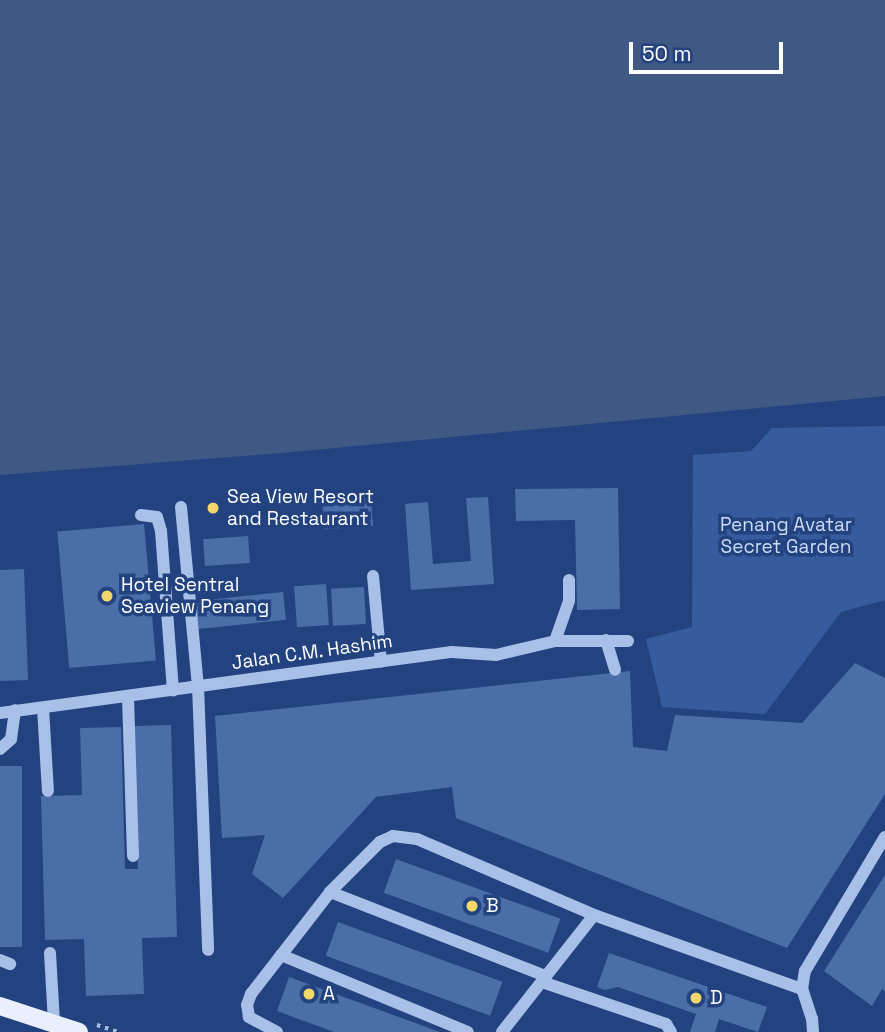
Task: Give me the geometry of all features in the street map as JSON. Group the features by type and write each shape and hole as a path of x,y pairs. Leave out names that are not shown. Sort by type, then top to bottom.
{"main road":[{"path":"0,1006 79,1032"}],"street":[{"path":"181,507 198,686 208,950"},
{"path":"141,514 157,517 161,531 173,691"},
{"path":"373,576 381,662"},
{"path":"555,640 569,601 569,580"},
{"name":"Jalan C.M. Hashim","path":"0,713 452,652 496,655 555,640 628,640"},
{"path":"606,640 615,670"},
{"path":"128,697 132,856"},
{"path":"43,708 48,791"},
{"path":"0,749 11,739 15,710"},
{"path":"277,1032 249,1017 247,1004 251,994 330,892 380,842 393,836 405,836 594,915 802,989"},
{"path":"813,1032 812,1019 802,989 805,971 885,837"},
{"path":"330,892 544,979 666,1024 671,1032"},
{"path":"502,1032 594,915"},
{"path":"50,953 54,1023"},
{"path":"281,955 468,1032"}],"green space":[{"name":"Penang Avatar Secret Garden","path":"885,426 885,600 841,612 765,714 662,707 646,639 692,627 693,455 751,451 772,428"}],"shaded area":[{"path":"0,0 885,0 885,396 282,453 0,475"}],"building":[{"path":"618,488 620,609 577,610 575,520 516,521 515,489"},
{"path":"371,497 373,526 324,529 322,500"},
{"path":"488,497 494,584 411,590 405,504 428,502 433,564 471,561 466,498"},
{"name":"Hotel Sentral Seaview Penang","path":"144,524 156,660 69,668 57,532"},
{"path":"248,536 250,563 205,566 203,539"},
{"path":"24,569 28,680 0,681 0,570"},
{"path":"326,584 329,625 297,627 294,586"},
{"path":"364,587 366,624 333,626 331,589"},
{"path":"283,592 286,620 196,629 193,601"},
{"path":"855,663 885,678 885,794 787,948 456,818 452,787 376,797 283,898 252,874 265,835 222,838 215,716 630,671 633,747 667,751 675,715 802,723"},
{"path":"171,725 177,937 142,938 144,994 86,996 84,939 45,940 41,796 82,795 80,728 121,727 125,869 138,869 134,726"},
{"path":"0,766 22,766 22,947 0,947"},
{"name":"B","path":"396,859 560,919 548,953 384,893"},
{"path":"885,875 885,991 882,989 872,1006 824,971"},
{"name":"B","path":"338,922 502,982 490,1016 326,956"},
{"name":"D","path":"609,953 767,1007 758,1032 719,1019 715,1032 690,1032 696,1014 618,987 605,990 597,987"},
{"name":"A","path":"289,977 440,1032 334,1032 277,1011"}],"place":[{"name":"Sea View Resort and Restaurant","path":"213,508"},
{"name":"Hotel Sentral Seaview Penang","path":"107,596"},
{"name":"B","path":"472,906"},
{"name":"A","path":"309,994"},
{"name":"D","path":"696,998"}]}
